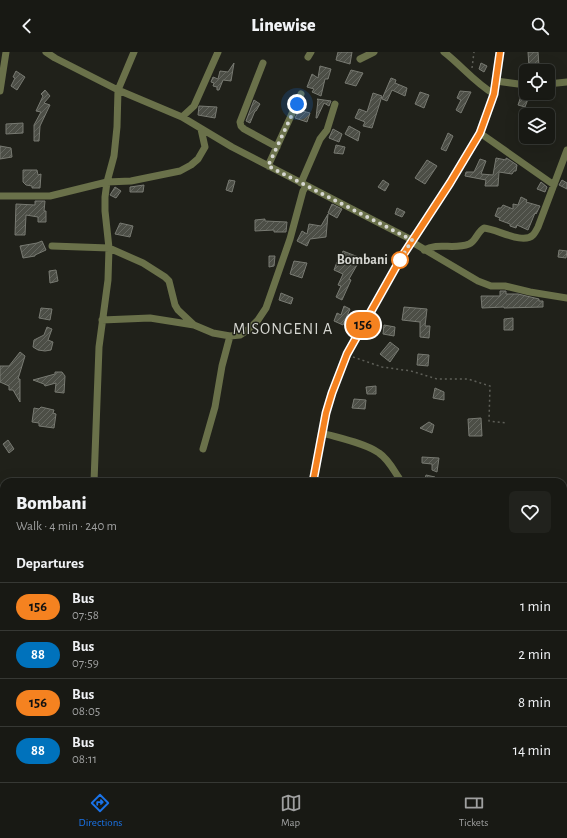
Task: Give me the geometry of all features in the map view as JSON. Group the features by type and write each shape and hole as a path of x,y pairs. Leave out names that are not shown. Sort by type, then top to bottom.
{"street":[{"path":"0,91 6,52"},
{"path":"46,52 118,90 182,117 232,147 412,241 424,250 478,280 491,286 505,286 567,298"},
{"path":"94,478 99,347 108,280 109,248 105,211 107,182 114,156 118,90 134,52"},
{"path":"182,117 194,106 218,52"},
{"path":"360,59 374,52"},
{"path":"444,52 472,76 481,86 494,94"},
{"path":"314,478 326,413 347,354 401,258 447,188 480,133 494,94 500,52"},
{"path":"263,63 240,122 244,129 277,146"},
{"path":"496,81 519,84"},
{"path":"555,83 567,82"},
{"path":"268,166 301,94"},
{"path":"102,320 150,318 194,325 230,336 240,335 249,329 258,320 266,308 290,239 303,184 320,139 327,130 335,104"},
{"path":"0,196 50,196 107,182 139,180 180,171 198,159 205,147 201,129"},
{"path":"480,133 554,185"},
{"path":"424,250 430,247 469,244 473,242 478,233 484,228 494,229 516,237 527,238 533,236 554,185 563,169 567,150"},
{"path":"52,246 109,248 143,263 169,281 175,305 178,310 194,325"},
{"path":"203,449 215,407 222,366 230,336"},
{"path":"322,433 353,441 379,453 390,464 399,478"}],"path":[{"path":"472,76 474,52"},
{"path":"347,354 382,367 411,371 437,379 468,379 490,386 489,421 507,423"}],"building":[{"path":"338,52 352,52 350,64 336,60"},
{"path":"528,52 538,52 539,64 529,64"},
{"path":"234,63 231,81 223,80 219,90 217,90 217,87 213,86 214,83 211,82 213,77 218,79 220,71 228,72"},
{"path":"481,63 487,66 484,72 479,69"},
{"path":"320,66 331,69 328,79 325,79 321,96 312,92 314,89 307,87 312,74 318,78"},
{"path":"351,70 363,73 356,86 345,83"},
{"path":"16,71 25,77 17,90 11,86 15,78 13,77"},
{"path":"391,78 396,80 395,83 407,88 405,96 392,90 387,101 382,99"},
{"path":"45,90 50,96 44,103 50,105 40,126 39,141 34,141 34,125 41,112 36,111 43,96 41,94"},
{"path":"460,91 471,92 461,113 456,110 461,100 457,98"},
{"path":"420,92 429,95 424,108 415,104"},
{"path":"373,93 382,96 372,128 363,126 365,122 355,118 359,109 367,112"},
{"path":"317,99 331,101 329,106 324,103 316,118 318,100"},
{"path":"254,100 260,104 250,123 246,121"},
{"path":"520,100 528,100 525,107 518,105"},
{"path":"199,106 217,107 215,118 198,115"},
{"path":"299,110 310,113 307,122 295,118"},
{"path":"23,123 23,133 6,134 6,124"},
{"path":"349,126 360,132 358,141 345,134"},
{"path":"333,129 342,134 339,142 329,138"},
{"path":"448,133 453,136 446,151 441,149"},
{"path":"336,145 345,147 343,154 334,153"},
{"path":"0,146 11,148 12,157 0,159"},
{"path":"496,158 506,160 506,158 517,165 516,171 512,174 499,172 498,186 485,186 486,180 465,176 466,172 474,172 480,159 486,161 481,174 493,175"},
{"path":"427,160 437,166 425,184 415,178"},
{"path":"23,170 37,170 38,175 41,174 40,188 32,188 32,186 26,185 23,182"},
{"path":"229,180 235,181 232,192 226,190"},
{"path":"383,180 389,184 385,191 378,187"},
{"path":"562,180 567,183 567,189 559,185"},
{"path":"541,182 547,187 545,192 537,189"},
{"path":"144,185 143,192 130,192 130,187"},
{"path":"115,187 121,191 116,198 110,195"},
{"path":"521,197 527,200 526,202 540,206 536,214 535,213 528,230 517,225 516,228 510,226 510,224 499,220 500,218 495,216 498,208 501,208 503,205 513,209 513,204 518,205"},
{"path":"35,201 45,201 44,211 46,211 46,222 38,222 38,217 26,215 25,235 15,235 16,204 35,205"},
{"path":"332,204 342,209 337,218 328,213"},
{"path":"397,208 405,212 402,217 395,214"},
{"path":"328,214 326,237 310,239 307,246 297,241 302,231 307,234 309,224 321,226"},
{"path":"265,219 265,221 287,222 286,232 274,232 274,230 255,231 255,220"},
{"path":"120,223 133,226 130,237 115,234"},
{"path":"42,241 46,250 35,256 23,258 20,246"},
{"path":"559,250 567,251 566,258 558,257"},
{"path":"343,251 361,258 349,279 351,280 342,300 336,297 341,286 338,285 343,274 334,270"},
{"path":"269,256 275,256 274,266 269,267"},
{"path":"294,261 307,263 302,278 290,274"},
{"path":"56,270 58,281 50,283 49,271"},
{"path":"500,291 506,291 506,294 518,294 539,299 539,301 543,301 543,307 482,308 481,296 500,296"},
{"path":"281,293 293,298 291,304 279,300"},
{"path":"344,306 350,309 343,325 334,321 337,313 341,315"},
{"path":"404,307 427,309 425,326 430,326 429,338 420,337 420,322 402,320"},
{"path":"41,308 52,309 50,320 39,318"},
{"path":"513,318 513,330 504,330 504,319"},
{"path":"384,325 395,327 394,336 383,334"},
{"path":"47,327 52,329 48,340 53,342 51,350 38,350 33,347 34,340 44,335"},
{"path":"390,342 399,349 390,362 380,354"},
{"path":"20,352 25,356 18,379 20,379 20,402 13,390 9,390 9,386 0,382 0,366 9,366"},
{"path":"418,354 429,355 428,366 417,365"},
{"path":"55,372 62,372 65,376 64,393 55,392 56,383 45,386 44,384 33,380 55,374"},
{"path":"376,386 376,394 367,394 366,387"},
{"path":"435,388 444,392 444,400 433,398"},
{"path":"354,399 366,400 365,409 352,408"},
{"path":"41,407 54,410 53,413 56,414 54,428 39,426 39,423 32,422 34,408 39,409"},
{"path":"481,418 482,436 469,436 468,419"},
{"path":"429,422 434,425 432,433 420,428"},
{"path":"8,440 14,449 9,453 3,444"},
{"path":"422,457 439,458 437,472 432,470 432,464 422,463"},
{"path":"426,475 435,477 435,478 425,478"}],"bus line":[{"name":"156","path":"314,478 326,413 347,354 401,258 450,183 480,133 494,94 500,52"}],"place":[{"name":"Bombani","path":"400,260"}],"district":[{"name":"MISONGENI A","path":"283,329"}],"route":[{"path":"297,104 268,166 412,240 400,260"}]}
